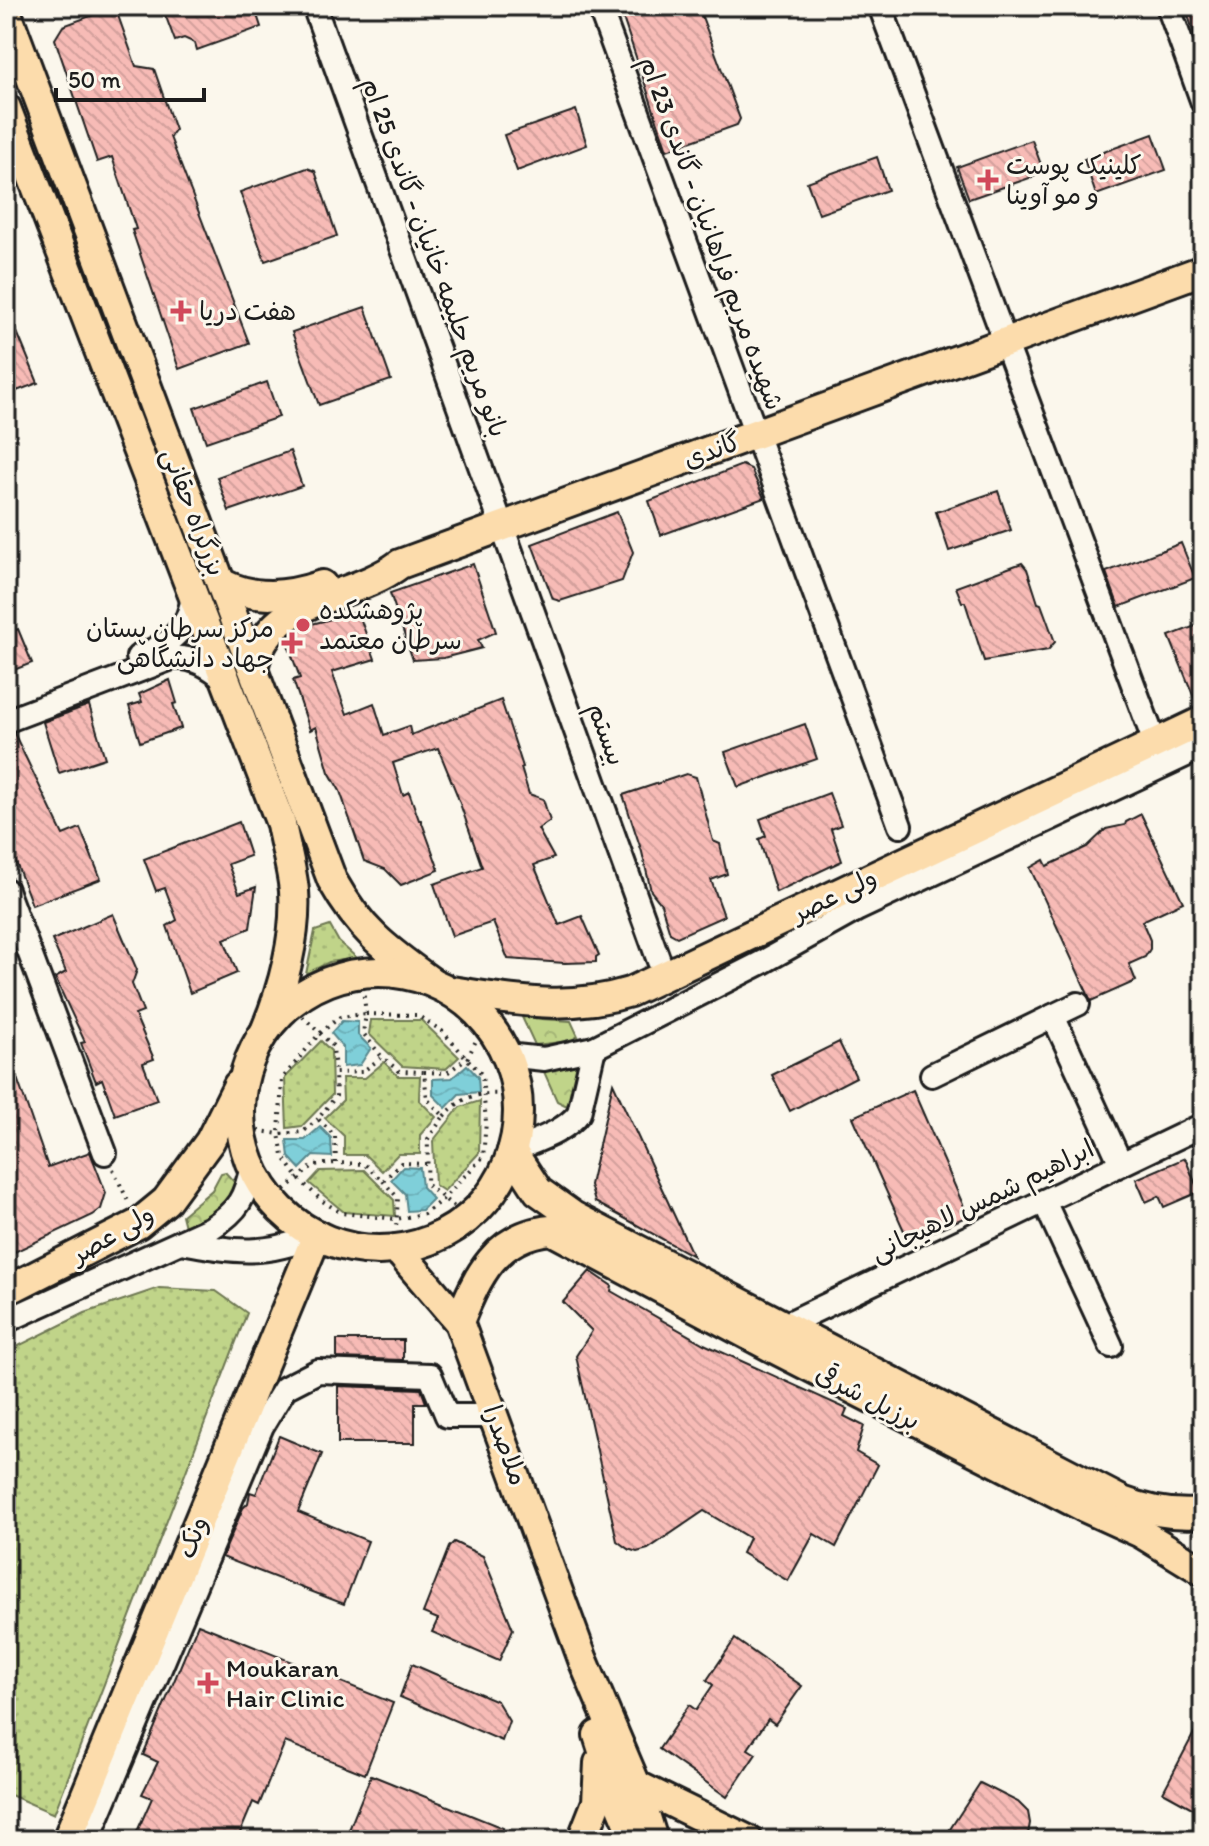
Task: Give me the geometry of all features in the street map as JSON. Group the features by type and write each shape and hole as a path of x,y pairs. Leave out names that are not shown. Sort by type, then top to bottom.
{"main road":[{"path":"6,12 27,6"},
{"name":"بزرگراه حقانی","path":"6,12 332,880 361,926 393,954 485,1022 506,1055 517,1094 518,1111 512,1151 495,1188 468,1218 434,1239 397,1249 350,1247 317,1235 289,1217 273,1200 252,1166 241,1128 246,1070"},
{"name":"بزرگراه حقانی","path":"6,109 281,824 294,890 293,928 266,1029"},
{"name":"گاندی","path":"253,669 261,641 278,623 311,603 382,577 400,564 1203,270"},
{"path":"221,583 249,594 288,594 378,566 400,564"},
{"name":"ولی عصر","path":"6,1291 138,1224 166,1201 210,1141 266,1029 290,1004 323,983 361,972 408,974 440,986 551,1004 605,999 630,992 1203,721"},
{"name":"برزیل شرقی","path":"512,1151 538,1191 551,1202 785,1325 1122,1501 1166,1513 1203,1513"},
{"name":"برزیل شرقی","path":"459,1322 477,1278 486,1265 504,1249 532,1232 551,1230 771,1347 1141,1533 1203,1571"},
{"name":"ونک","path":"67,1840 317,1235"},
{"name":"ملاصدرا","path":"397,1249 459,1322 583,1660 636,1785 653,1840"},
{"path":"1086,1508 1122,1501 1141,1533"},
{"name":"ملاصدرا","path":"583,1660 600,1746 636,1840"},
{"name":"ملاصدرا","path":"582,1840 597,1802 600,1746"},
{"path":"636,1785 748,1840"}],"street":[{"name":"بانو مریم حلیمه خانیان - گاندی 25 ام","path":"314,6 502,526"},
{"name":"شهیده مریم فراهانیان - گاندی 23 ام","path":"599,6 900,826"},
{"path":"880,6 1155,743"},
{"path":"1168,6 1203,103"},
{"name":"بیستم","path":"502,526 659,961"},
{"path":"6,706 160,647 185,625 192,611 193,594"},
{"path":"6,721 172,658 188,658 201,663 226,680"},
{"path":"506,1055 544,1059 594,1048 763,962 858,909 1203,747"},
{"path":"6,890 105,1153"},
{"path":"932,1075 1078,1004"},
{"path":"1053,1016 1121,1164"},
{"path":"512,1151 565,1127 575,1119 594,1048"},
{"name":"ابراهیم شمس لاهیجانی","path":"785,1325 1203,1125"},
{"path":"6,1321 211,1228 239,1207 252,1166"},
{"path":"1044,1201 1111,1346"},
{"path":"181,1242 219,1249 264,1252 317,1235"},
{"path":"88,1840 262,1426 285,1388 318,1371 430,1375 447,1416 495,1416"}],"path":[{"path":"361,972 366,1014 363,1033 382,1057 399,1071 447,1073 468,1057 485,1022"},
{"path":"241,1128 279,1134 303,1132 336,1096 333,1046 290,1004"},
{"path":"417,1015 442,1031 482,1075 486,1122 483,1157 443,1199 424,1214 372,1219 341,1213 321,1200 299,1179 283,1156 279,1134 282,1079 319,1034 340,1017 417,1015"},
{"path":"335,1073 362,1072 382,1057"},
{"path":"424,1072 427,1099 444,1116"},
{"path":"468,1218 427,1185 428,1139 459,1100 482,1094 517,1094"},
{"path":"318,1119 335,1136 336,1163"},
{"path":"105,1153 138,1224"},
{"path":"383,1181 401,1163 426,1164"},
{"path":"273,1200 314,1165 364,1164 398,1198 397,1249"}],"green space":[{"path":"330,926 339,942 357,958 329,962 306,974 315,931"},
{"path":"521,1015 571,1021 578,1036 570,1041 535,1045"},
{"path":"371,1020 421,1020 459,1057 446,1069 402,1066 369,1034"},
{"path":"321,1041 331,1051 332,1095 302,1126 287,1128 285,1078"},
{"path":"583,1056 571,1108 557,1101 541,1065"},
{"path":"384,1062 398,1076 420,1076 419,1100 436,1117 420,1135 420,1154 398,1154 382,1171 365,1155 344,1155 344,1136 325,1118 343,1100 342,1078 365,1078"},
{"path":"480,1101 479,1153 444,1191 435,1185 433,1141 460,1107"},
{"path":"364,1170 394,1200 395,1216 344,1212 309,1183 320,1171"},
{"path":"225,1172 236,1184 232,1205 186,1231 182,1215 212,1190 221,1173"},
{"path":"159,1288 216,1291 247,1313 54,1814 6,1793 6,1352 85,1313"}],"water":[{"path":"342,1021 358,1022 358,1035 371,1048 360,1065 343,1067 343,1047 331,1033"},
{"path":"467,1065 478,1077 479,1092 459,1094 446,1108 433,1095 433,1079 452,1078"},
{"path":"320,1127 331,1138 332,1157 313,1156 300,1169 289,1157 287,1140 305,1140"},
{"path":"403,1167 420,1168 422,1187 433,1199 422,1210 407,1211 405,1194 391,1180"}],"building":[{"path":"162,6 254,6 261,27 197,50 195,43 184,38 175,41"},
{"path":"637,6 698,6 740,119 737,125 667,150 621,12"},
{"path":"1185,6 1203,6 1203,51 1200,52"},
{"path":"115,7 136,66 154,69 175,130 170,137 249,343 179,369 132,230 136,229 112,157 97,162 55,39 63,26"},
{"path":"576,110 587,145 517,171 504,135"},
{"path":"1153,134 1166,170 1096,195 1084,159"},
{"path":"1032,140 1044,173 969,199 957,167"},
{"path":"877,157 888,190 819,214 807,182"},
{"path":"307,168 315,171 337,236 265,261 240,192"},
{"path":"6,305 38,383 6,395"},
{"path":"365,307 391,380 319,405 292,332"},
{"path":"267,382 279,417 206,442 194,408"},
{"path":"290,451 302,486 229,511 217,477"},
{"path":"742,465 751,469 764,498 661,535 649,501"},
{"path":"998,491 1011,530 949,551 936,512"},
{"path":"617,512 633,552 622,581 560,601 553,599 532,544"},
{"path":"1181,543 1195,578 1119,607 1106,572"},
{"path":"1022,563 1055,642 1048,650 984,661 965,602 962,602 956,587"},
{"path":"473,564 496,632 478,640 482,648 443,658 413,660 390,593"},
{"path":"358,612 375,659 332,672 347,714 374,703 384,735 409,726 411,735 501,700 529,794 543,799 550,821 538,829 554,858 534,865 559,925 582,916 599,955 596,962 508,959 493,922 452,936 434,884 482,867 438,748 393,763 403,795 409,792 439,870 401,885 385,869 364,861 340,791 329,772 316,727 310,730 293,680 300,678 287,642 308,625"},
{"path":"1198,625 1203,638 1203,704 1197,705 1169,636"},
{"path":"18,629 32,663 6,673 6,634"},
{"path":"170,680 177,703 173,704 181,728 140,742 129,706 142,702 139,694"},
{"path":"89,705 105,758 59,773 43,722"},
{"path":"805,724 817,759 738,787 725,752"},
{"path":"14,733 63,835 80,828 101,879 32,905 6,836 14,833 6,813 6,735"},
{"path":"686,774 696,777 713,841 720,844 727,874 711,880 724,916 677,937 670,933 661,904 651,891 623,795"},
{"path":"829,793 841,825 831,829 842,861 776,892 759,839 766,836 760,819"},
{"path":"1141,814 1183,902 1142,921 1150,940 1150,949 1145,957 1129,964 1136,981 1091,1001 1030,868 1044,860 1047,866 1087,847 1106,829 1125,825"},
{"path":"239,822 250,856 228,864 239,893 256,887 250,928 224,939 237,973 190,993 167,926 177,920 165,888 156,891 144,859"},
{"path":"113,914 137,970 132,984 143,1012 135,1015 154,1059 143,1063 157,1100 115,1115 102,1079 96,1082 81,1043 85,1042 55,978 66,972 52,940"},
{"path":"839,1042 856,1077 790,1111 772,1075"},
{"path":"6,1053 48,1167 90,1152 106,1193 101,1209 93,1215 6,1256"},
{"path":"613,1083 693,1256 595,1202 590,1185"},
{"path":"913,1090 968,1216 909,1242 853,1117"},
{"path":"1185,1158 1199,1192 1164,1207 1159,1196 1146,1202 1136,1179"},
{"path":"590,1271 612,1286 611,1291 704,1344 847,1409 844,1416 864,1426 856,1452 878,1465 836,1547 814,1534 788,1581 742,1553 749,1538 704,1511 648,1549 637,1552 617,1541 576,1356 592,1331 563,1302"},
{"path":"337,1340 403,1340 403,1360 337,1358"},
{"path":"338,1386 421,1389 426,1403 415,1403 415,1443 338,1443"},
{"path":"279,1436 322,1454 298,1512 368,1541 344,1604 222,1557 248,1503 250,1492 256,1494"},
{"path":"454,1542 483,1556 513,1629 499,1661 432,1632 438,1619 423,1613 449,1547"},
{"path":"198,1624 393,1703 365,1774 285,1742 259,1805 253,1802 237,1840 143,1840 135,1836 152,1798 142,1794 158,1762 143,1755"},
{"path":"735,1639 802,1686 775,1724 768,1719 748,1749 756,1754 727,1797 659,1749 689,1705 696,1710 713,1685 707,1680"},
{"path":"412,1664 497,1701 509,1721 502,1741 400,1697"},
{"path":"1203,1716 1203,1806 1196,1805 1194,1809 1163,1792"},
{"path":"371,1775 503,1828 499,1840 374,1840 349,1830"},
{"path":"980,1783 1018,1802 1028,1812 1027,1840 943,1840"}],"place":[{"name":"کلینیک پوست و مو آوینا","path":"988,180"},
{"name":"هفت دریا","path":"181,311"},
{"name":"پژوهشکده سرطان معتمد","path":"303,625"},
{"name":"مرکز سرطان پستان جهاد دانشگاهی","path":"292,643"},
{"name":"Moukaran Hair Clinic","path":"208,1683"}]}
